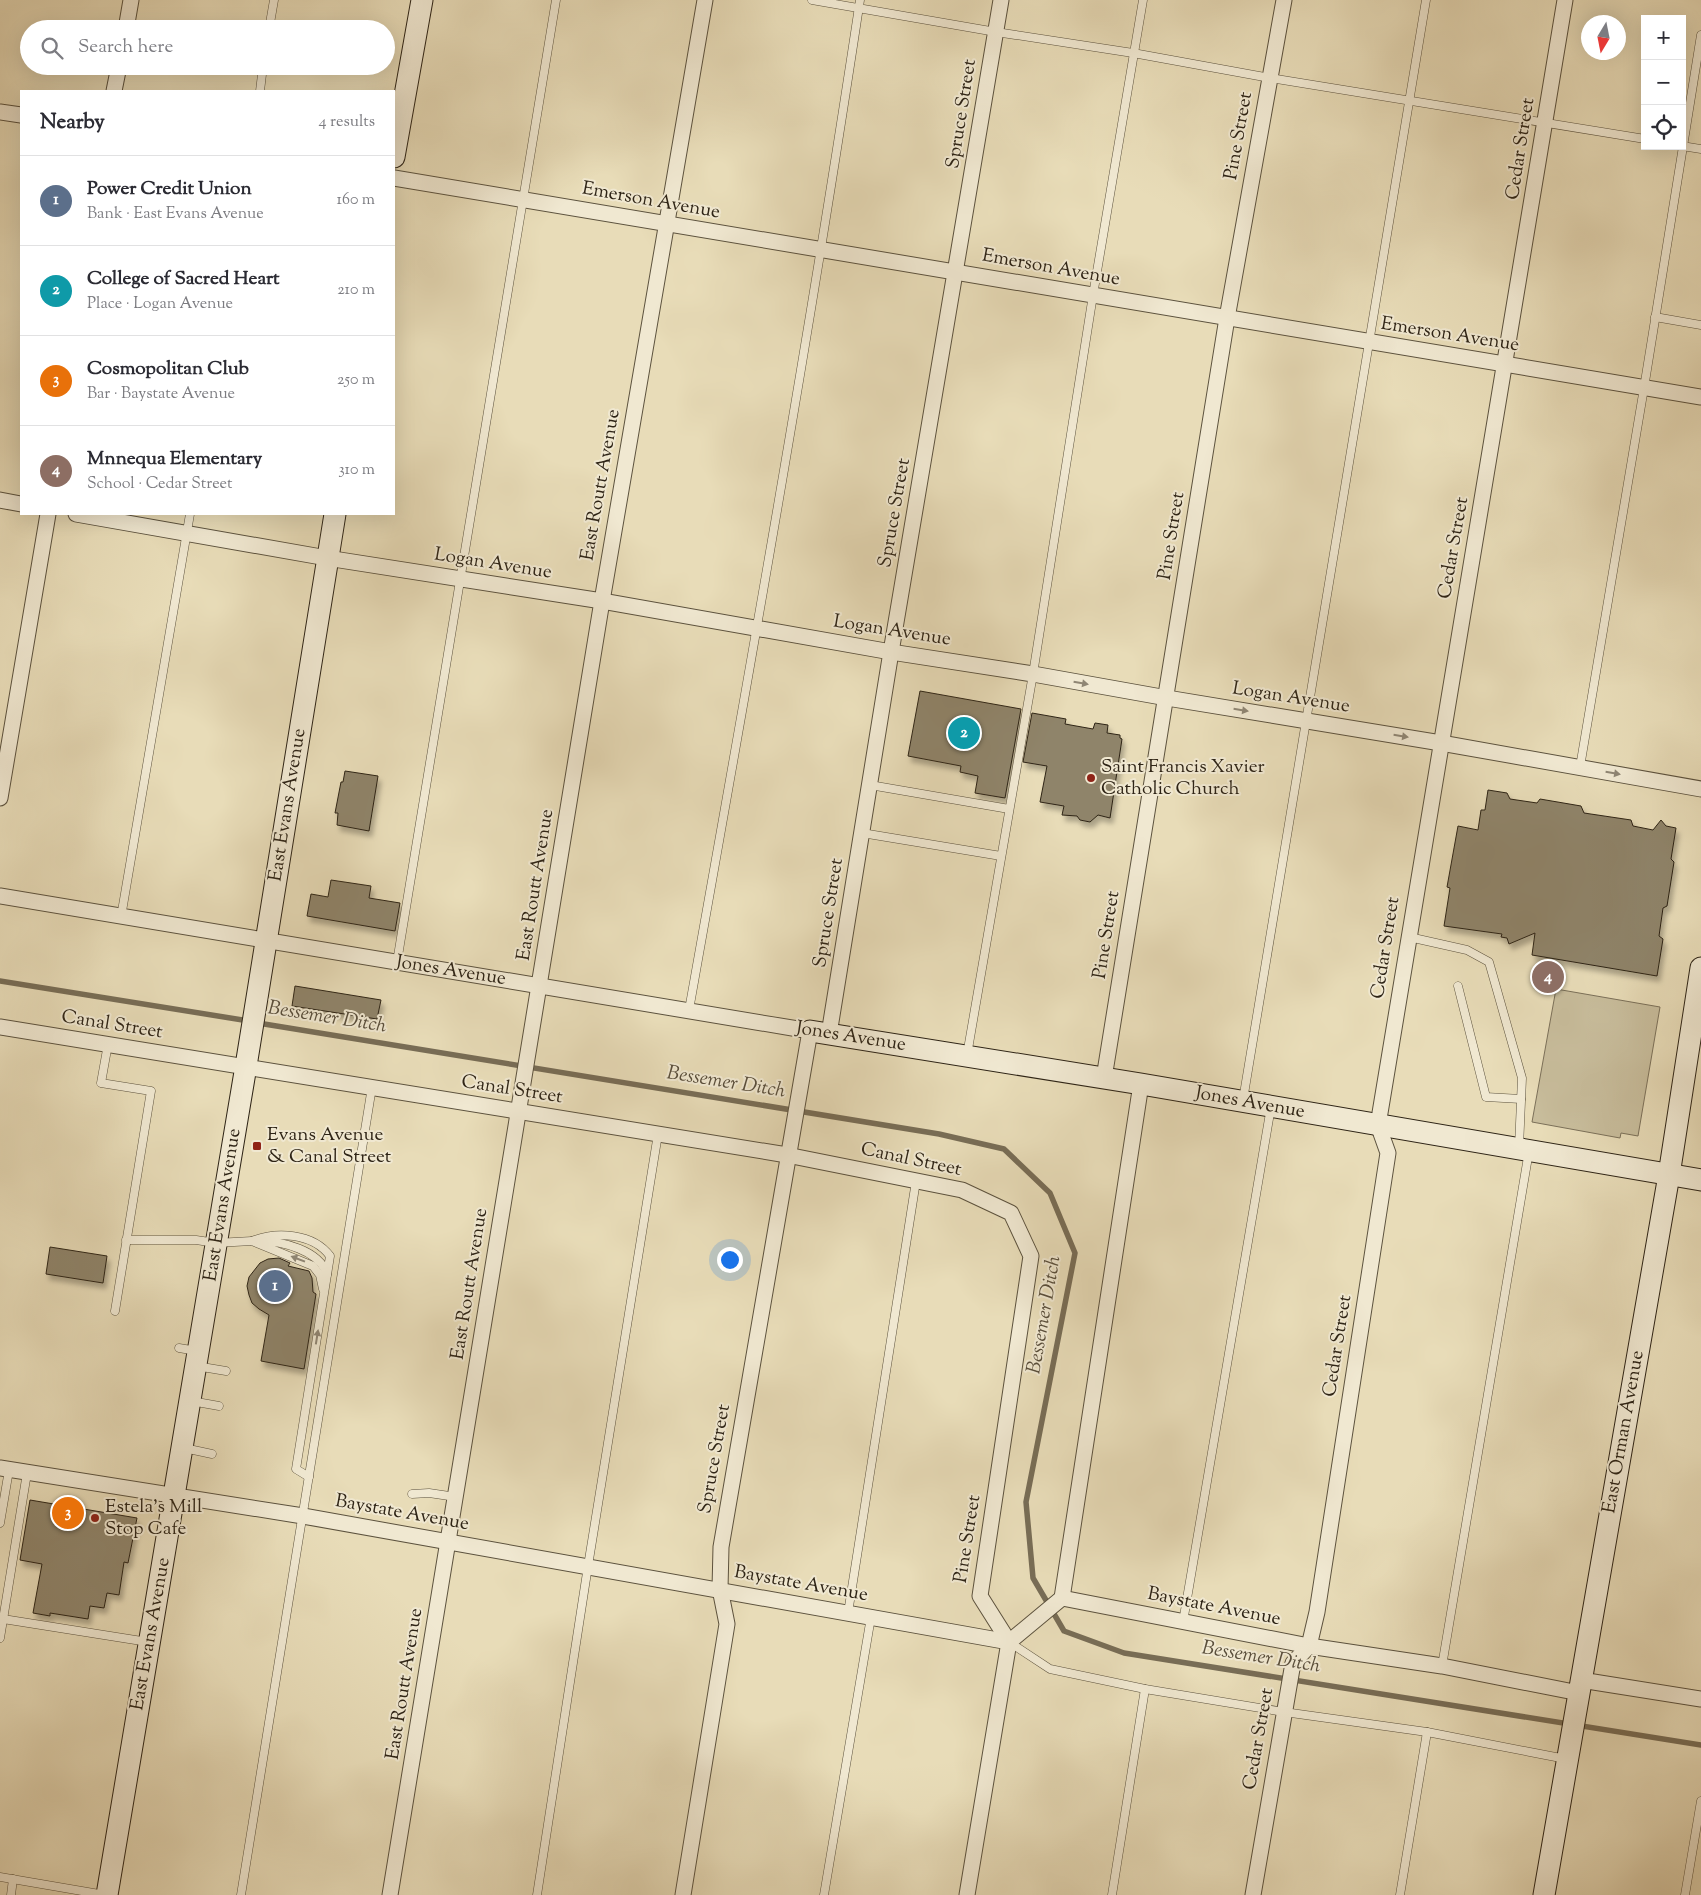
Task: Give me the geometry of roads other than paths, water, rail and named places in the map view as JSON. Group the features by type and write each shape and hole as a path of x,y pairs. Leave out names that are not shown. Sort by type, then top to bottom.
{"street":[{"path":"128,20 131,0"},
{"path":"395,151 422,0"},
{"name":"East Routt Avenue","path":"390,1895 602,601 705,0"},
{"name":"Spruce Street","path":"683,1895 727,1624 720,1589 721,1547 792,1126 797,1101 820,1032 862,833 1002,0"},
{"name":"Pine Street","path":"1104,1078 1227,318 1284,0"},
{"name":"Cedar Street","path":"1254,1895 1293,1663 1309,1646 1317,1612 1388,1153 1378,1125 1565,0"},
{"path":"114,90 117,75"},
{"path":"0,112 20,115"},
{"name":"Emerson Avenue","path":"395,178 1701,397"},
{"path":"0,500 20,504"},
{"path":"0,798 48,515"},
{"name":"Logan Avenue","path":"82,515 327,558 602,601 891,652 1440,743 1701,789"},
{"name":"East Evans Avenue","path":"107,1895 190,1401 191,1355 216,1243 335,515"},
{"name":"Jones Avenue","path":"0,896 1141,1084 1701,1180"},
{"name":"East Orman Avenue","path":"1544,1895 1669,1175 1701,968"},
{"name":"Canal Street","path":"0,1027 787,1155 962,1190 1011,1213"},
{"path":"967,1895 1009,1642 1062,1598 1141,1084"},
{"name":"Pine Street","path":"1009,1642 980,1596 1031,1256 1011,1213"},
{"name":"Baystate Avenue","path":"4,1469 303,1516 1009,1642"},
{"name":"Baystate Avenue","path":"1062,1598 1309,1646 1580,1686 1701,1699"}],"lane":[{"path":"271,20 274,0"},
{"path":"397,962 556,0"},
{"path":"812,0 859,4 996,32 1133,53 1270,78 1641,139"},
{"path":"966,1055 1032,674 1143,0"},
{"path":"1243,1102 1426,0"},
{"path":"689,1010 757,628 821,249 859,4"},
{"path":"1686,128 1701,35"},
{"path":"260,90 262,75"},
{"path":"1686,146 1701,149"},
{"path":"1580,767 1682,150"},
{"path":"1655,317 1701,325"},
{"path":"121,917 190,515"},
{"path":"870,785 1009,809"},
{"path":"862,833 1001,856"},
{"path":"1409,937 1467,950 1489,962 1522,1078 1521,1099 1524,1150 1442,1666"},
{"path":"1458,986 1486,1097 1521,1099"},
{"path":"108,1044 101,1083 151,1091 115,1310"},
{"path":"241,1895 372,1087"},
{"path":"1184,1622 1271,1107"},
{"path":"537,1895 658,1134"},
{"path":"848,1612 916,1181"},
{"path":"252,1241 285,1234 316,1244 330,1256 296,1469 309,1477"},
{"path":"126,1240 279,1243 308,1253 321,1262 327,1274"},
{"path":"252,1241 313,1266 320,1275 324,1295"},
{"path":"191,1355 226,1371"},
{"path":"190,1401 219,1406"},
{"path":"182,1447 212,1454"},
{"path":"0,1523 4,1469"},
{"path":"0,1638 27,1473"},
{"path":"412,1494 429,1493 456,1497"},
{"path":"824,1895 871,1617"},
{"path":"3,1619 150,1642"},
{"path":"1009,1642 1050,1669 1145,1689 1285,1707 1568,1759"},
{"path":"1112,1895 1145,1689"},
{"path":"1400,1895 1427,1732"},
{"path":"1685,1895 1701,1801"},
{"path":"0,1877 68,1892 107,1895"},
{"path":"11,1895 13,1879"}],"waterway":[{"name":"Bessemer Ditch","path":"0,981 249,1021"},
{"name":"Bessemer Ditch","path":"258,1023 939,1134 1004,1149 1050,1193 1075,1253 1026,1502 1033,1578 1064,1631 1124,1653 1701,1745"}],"place":[{"name":"College of Sacred Heart","path":"964,733"},
{"name":"Saint Francis Xavier Catholic Church","path":"1091,778"},
{"name":"Mnnequa Elementary","path":"1548,977"},
{"name":"Evans Avenue & Canal Street","path":"257,1146"},
{"name":"Power Credit Union","path":"275,1286"},
{"name":"Cosmopolitan Club","path":"68,1513"},
{"name":"Estela's Mill Stop Cafe","path":"95,1518"}]}
